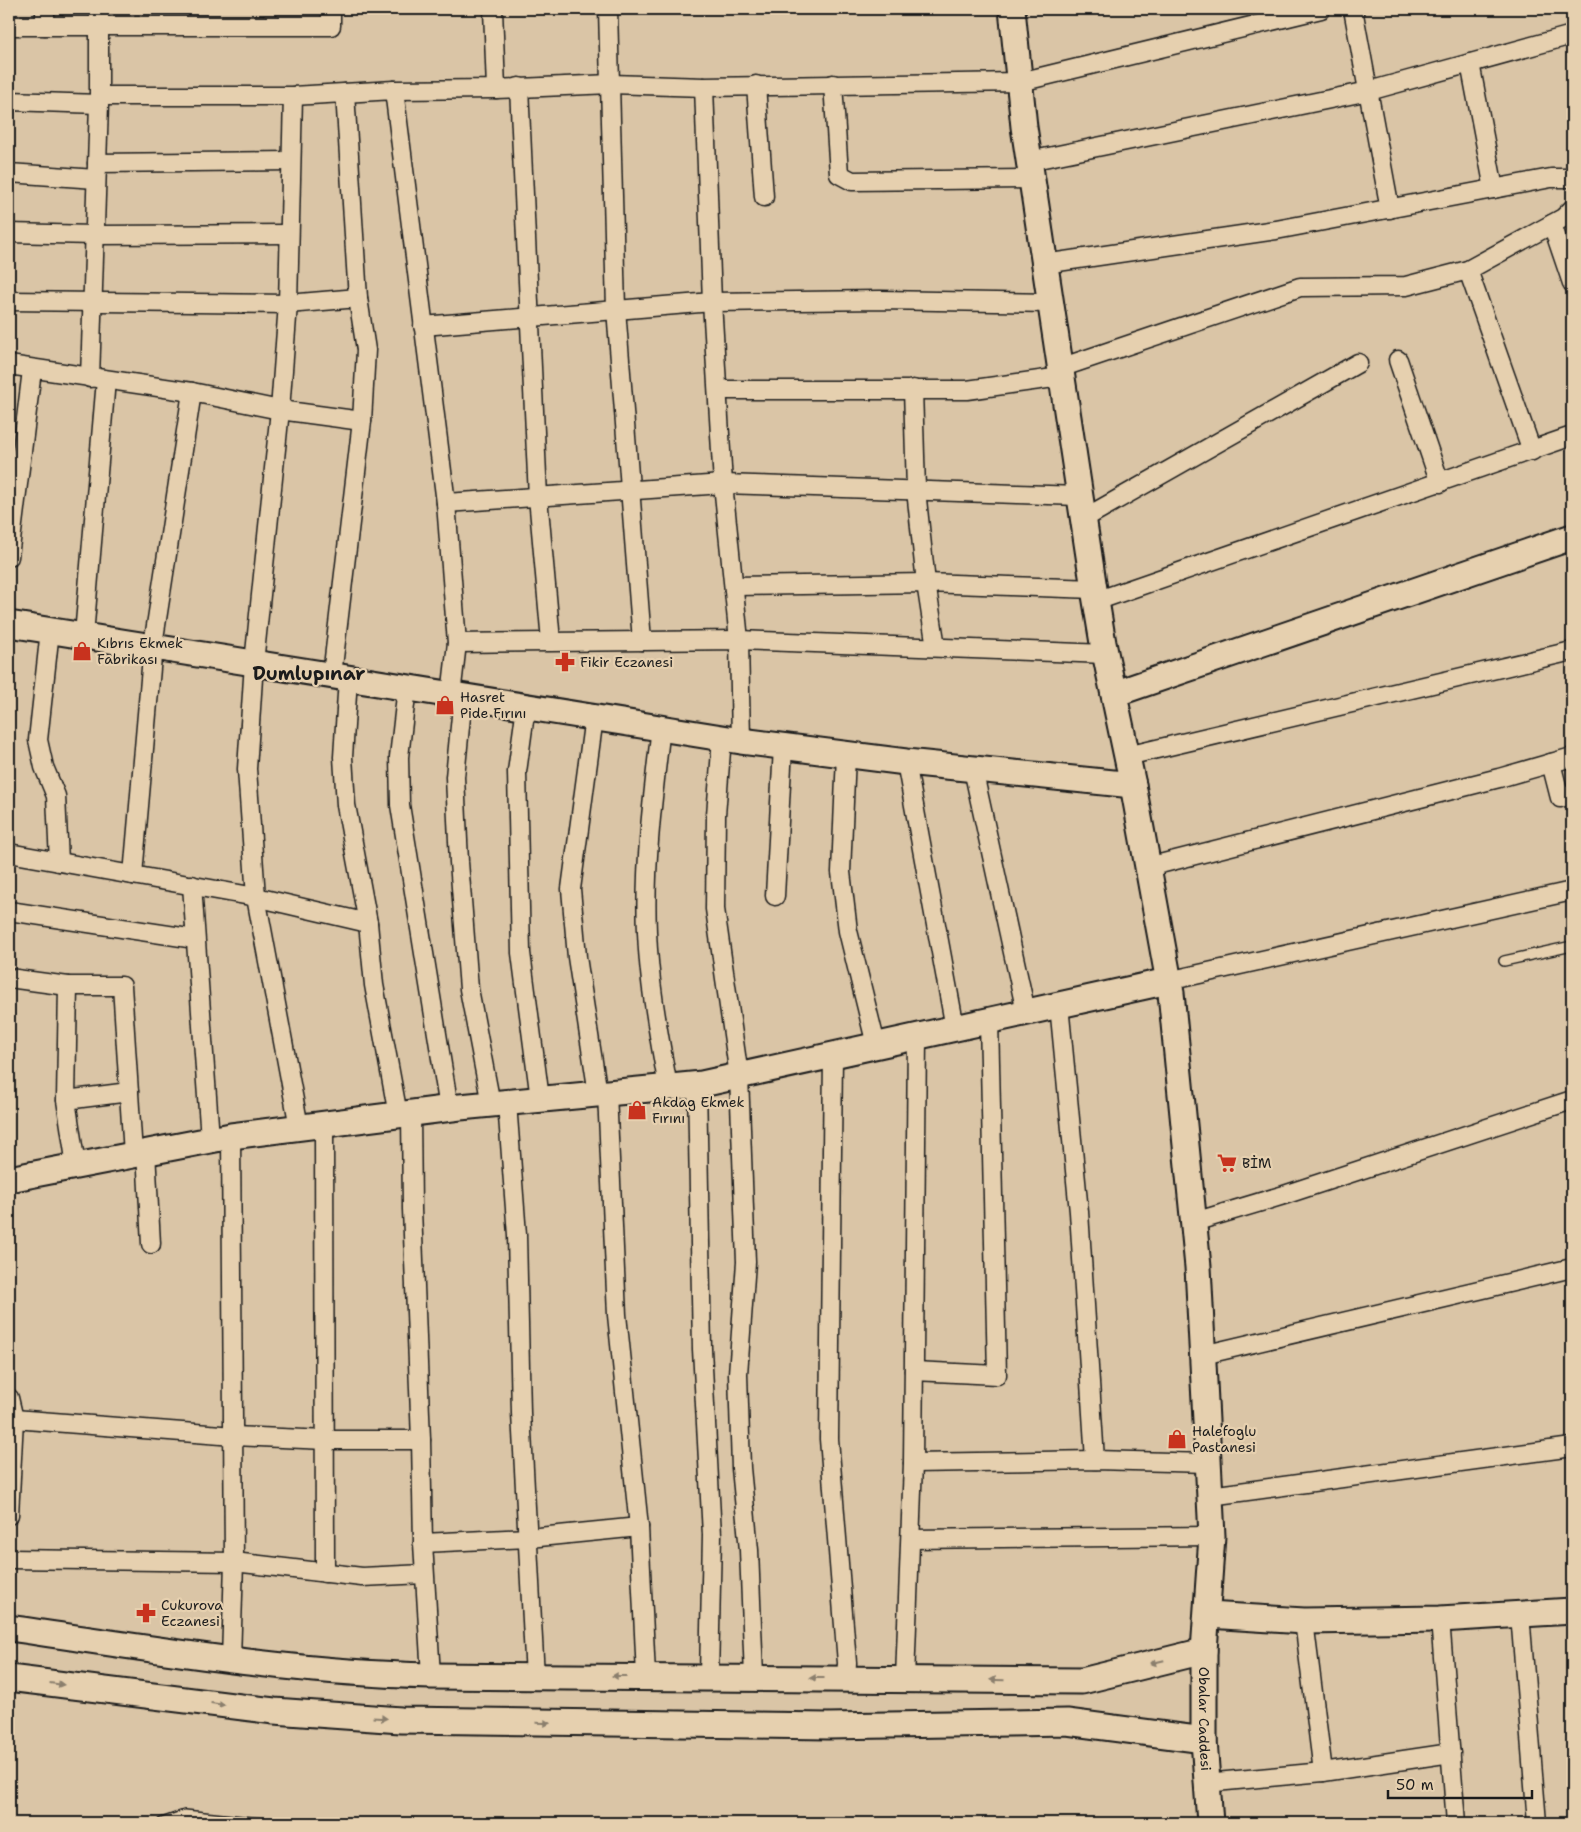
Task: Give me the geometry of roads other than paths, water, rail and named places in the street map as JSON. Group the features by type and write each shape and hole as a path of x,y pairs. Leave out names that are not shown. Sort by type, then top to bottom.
{"main road":[{"name":"Obalar Caddesi","path":"1012,9 1030,170 1095,595 1105,654 1133,785 1168,981 1194,1222 1203,1355 1212,1536 1204,1651 1204,1740 1210,1823"},
{"path":"1114,694 1572,537"},
{"path":"9,624 153,645 254,663 783,747 906,762 1133,785"},
{"path":"9,1179 221,1137 449,1108 697,1084 1168,981"},
{"path":"1208,1615 1304,1620 1440,1619 1572,1611"},
{"path":"9,1628 231,1660 386,1675 431,1676 646,1676 1082,1681 1204,1651"},
{"path":"9,1678 274,1711 401,1720 828,1726 1067,1722 1204,1740"}],"street":[{"path":"9,26 45,17 99,17 331,26 330,9"},
{"path":"493,9 496,89"},
{"path":"608,9 616,309 642,641"},
{"path":"9,101 293,96 394,90 496,89 611,84 704,86 1020,82 1321,9"},
{"path":"1353,9 1390,209"},
{"path":"84,635 98,379 93,302 93,235 99,100 99,17"},
{"path":"833,84 839,174 852,181 1030,170 1369,91 1572,35"},
{"path":"1470,63 1494,189"},
{"path":"756,85 764,197"},
{"path":"704,86 712,302 722,484 739,640 732,739 716,815 715,909 739,1076 746,1262 738,1374 741,1468 749,1550 754,1677"},
{"path":"519,88 528,317 538,497 551,642"},
{"path":"394,90 446,503 457,643 455,777 459,862 469,989 499,1103 517,1235 522,1413 535,1677"},
{"path":"345,93 358,298 366,350 362,421 340,676 343,757 346,804 368,923 374,985 404,1114 412,1209 424,1574 431,1676"},
{"path":"293,96 288,304 280,410 254,663 247,769 256,897 299,1127"},
{"path":"9,173 96,171 291,161"},
{"path":"1044,264 1276,230 1551,178 1572,178"},
{"path":"718,390 967,390 1060,373 1300,287 1406,286 1468,270 1552,224 1572,209"},
{"path":"1552,224 1572,283"},
{"path":"9,233 93,235 289,234"},
{"path":"1468,270 1532,451"},
{"path":"9,301 288,304 358,298"},
{"path":"423,326 712,302 1050,302"},
{"path":"1398,360 1440,482"},
{"path":"446,503 722,484 916,490 1081,507 1358,363"},
{"path":"9,365 32,370 192,392 280,410 362,421"},
{"path":"9,557 32,370"},
{"path":"913,389 916,490 926,583 936,647"},
{"path":"133,875 153,645 192,392"},
{"path":"734,586 926,583 1095,595 1440,482 1572,436"},
{"path":"50,630 38,740 44,767 56,796 58,862"},
{"path":"457,643 739,640 1105,654"},
{"path":"1127,756 1572,651"},
{"path":"407,687 399,757 400,805 449,1108"},
{"path":"526,706 517,772 521,953 540,1100"},
{"path":"594,716 572,889 577,957 603,1093 617,1315 639,1527 646,1676"},
{"path":"661,727 648,839 647,932 654,1009 668,1087"},
{"path":"775,896 783,747"},
{"path":"846,755 841,872 848,931 876,1045"},
{"path":"1148,867 1572,757"},
{"path":"906,762 955,1028"},
{"path":"1551,763 1560,798 1572,795"},
{"path":"973,769 1026,1012"},
{"path":"9,853 256,897 368,923"},
{"path":"192,885 195,939 221,1137 234,1436 234,1562 231,1660"},
{"path":"1168,981 1572,891"},
{"path":"9,911 195,939"},
{"path":"9,978 68,986 122,986 129,1092 140,1153 151,1244"},
{"path":"68,986 66,1100 76,1166"},
{"path":"1059,1005 1079,1212 1096,1460"},
{"path":"914,1371 997,1375 989,1020"},
{"path":"905,1679 913,1463 917,1036"},
{"path":"833,1055 829,1440 847,1663 846,1678"},
{"path":"697,1084 702,1349 712,1535 709,1677"},
{"path":"66,1100 129,1092"},
{"path":"1194,1222 1284,1195 1572,1100"},
{"path":"324,1124 325,1573"},
{"path":"1203,1355 1572,1268"},
{"path":"9,1398 14,1419 9,1516"},
{"path":"14,1419 234,1436 326,1440 421,1440"},
{"path":"1210,1496 1572,1447"},
{"path":"913,1463 1096,1460 1208,1463"},
{"path":"423,1542 529,1538 639,1527"},
{"path":"911,1539 1212,1536"},
{"path":"9,1558 234,1562 362,1577 424,1574"},
{"path":"1520,1614 1537,1823"},
{"path":"1440,1619 1456,1823"},
{"path":"1304,1620 1323,1772"},
{"path":"1206,1783 1323,1772 1450,1753"}],"lane":[{"path":"1504,961 1572,946"},
{"path":"162,1823 185,1815 260,1823"}],"place":[{"name":"Kıbrıs Ekmek Fabrikası","path":"82,651"},
{"name":"Fikir Eczanesi","path":"565,662"},
{"name":"Hasret Pide Fırını","path":"445,705"},
{"name":"Akdag Ekmek Fırını","path":"637,1110"},
{"name":"BİM","path":"1227,1163"},
{"name":"Halefoglu Pastanesi","path":"1177,1439"},
{"name":"Cukurova Eczanesi","path":"146,1613"}],"district":[{"name":"Dumlupınar","path":"309,673"}]}
